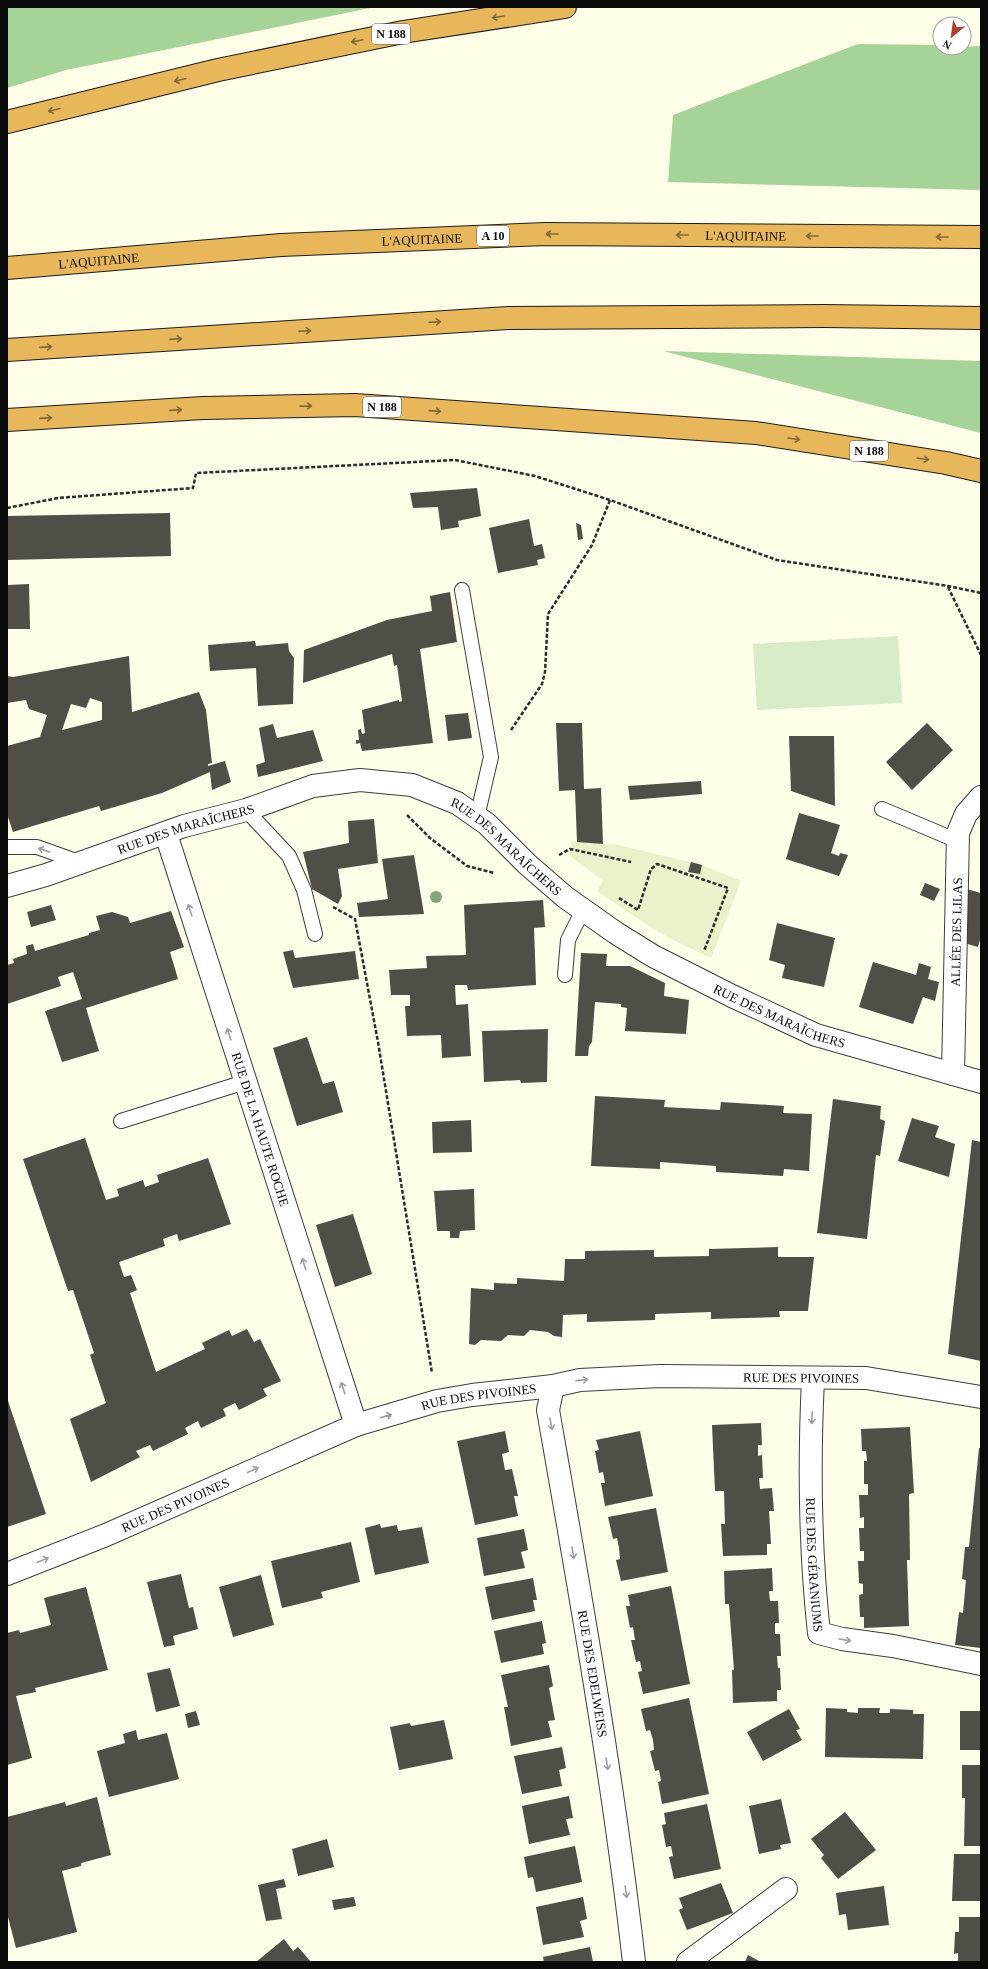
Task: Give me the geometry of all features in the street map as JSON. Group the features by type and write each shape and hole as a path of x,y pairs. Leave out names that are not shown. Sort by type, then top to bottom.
{"highway":[{"name":"N 188","path":"7,122 218,70 403,32 565,7"},
{"name":"L'AQUITAINE","path":"7,268 281,245 546,234 981,237"},
{"path":"7,350 508,318 816,316 981,318"},
{"name":"N 188","path":"7,420 203,408 355,405 756,433 946,463 981,471"}],"street":[{"name":"RUE DES MARAÎCHERS","path":"7,886 46,875 79,862 166,834 184,826 246,810 313,786 360,780 412,784 457,803 487,824 527,864 565,897 653,956 695,976 745,1003 816,1035 981,1082"},
{"name":"ALLÉE DES LILAS","path":"952,1074 958,833 966,814 981,797"},
{"name":"RUE DE LA HAUTE ROCHE","path":"166,834 356,1425"},
{"name":"RUE DES PIVOINES","path":"7,1574 106,1535 356,1425 437,1401 472,1395 553,1386 580,1380 660,1376 813,1379 866,1378 981,1397"},
{"name":"RUE DES GÉRANIUMS","path":"813,1379 811,1426 814,1590 819,1633 842,1640 893,1646 981,1664"},
{"name":"RUE DES EDELWEISS","path":"553,1386 548,1410 592,1665 626,1896 634,1962"},
{"path":"688,1962 786,1888"}],"lane":[{"path":"462,590 491,757 477,817"},
{"path":"882,809 958,841"},
{"path":"246,810 289,856 304,890 315,934"},
{"path":"7,847 37,847 79,862"},
{"path":"565,975 568,940 583,910"},
{"path":"121,1121 245,1082"}],"path":[{"path":"7,508 58,498 193,488 196,473 455,460 535,476 610,500 776,560 948,586 981,593"},
{"path":"491,757 542,684 545,672 548,614 592,545 610,500"},
{"path":"948,586 981,655"},
{"path":"399,783 407,815 430,838 467,866 495,873 555,857 570,849 631,862"},
{"path":"613,894 638,910 651,869 657,864 728,888 695,976"},
{"path":"304,890 355,920 378,1042 437,1401"}],"green space":[{"path":"7,7 375,7 66,70 7,88"},
{"path":"858,44 932,45 932,56 972,56 972,46 981,46 981,190 668,182 673,115"},
{"path":"663,351 981,361 981,433"},
{"path":"898,636 902,703 757,710 753,644"},
{"path":"571,841 618,845 702,865 741,881 711,958 669,938 597,891 603,881 570,856"}],"building":[{"path":"477,488 481,516 458,521 459,527 441,530 438,507 413,508 410,493"},
{"path":"170,513 171,556 7,560 7,516"},
{"path":"529,519 534,546 542,544 545,558 537,560 538,565 498,573 489,528"},
{"path":"576,523 581,525 583,539 578,540"},
{"path":"29,584 30,629 7,629 7,585"},
{"path":"450,592 457,642 420,649 433,743 362,751 360,743 356,744 356,740 359,740 358,730 361,729 362,734 365,733 362,710 399,700 399,702 402,701 397,665 394,666 392,654 303,683 304,650 387,620 432,611 430,596"},
{"path":"255,641 256,646 288,643 289,651 294,658 293,704 258,706 256,668 210,671 208,645"},
{"path":"129,656 132,712 199,692 206,710 212,763 208,764 208,766 225,761 231,782 212,790 210,772 162,793 101,811 99,806 13,832 7,814 7,746 40,737 47,715 29,709 26,700 7,703 7,676 13,677","holes":["90,698 102,702 102,720 62,730 71,704 86,708"]},
{"path":"468,713 472,738 448,741 445,715"},
{"path":"556,723 582,723 584,789 601,788 603,844 577,842 575,790 559,791"},
{"path":"927,723 953,750 912,790 886,762"},
{"path":"273,724 277,738 313,730 323,761 258,777 256,765 265,762 259,728"},
{"path":"789,736 834,736 835,806 791,791"},
{"path":"701,781 702,794 630,800 628,786"},
{"path":"799,813 840,825 831,853 839,856 840,853 848,855 839,876 786,859"},
{"path":"374,819 378,863 338,869 342,896 338,904 312,889 303,852 349,843 348,821"},
{"path":"414,855 424,914 359,917 357,903 388,899 382,859"},
{"path":"691,862 702,865 700,874 688,872"},
{"path":"925,883 940,889 934,901 920,895"},
{"path":"963,888 981,893 981,936 978,947 964,943"},
{"path":"543,900 545,927 534,928 536,985 468,990 467,985 455,985 456,1005 468,1004 471,1056 442,1058 441,1035 407,1036 405,1006 410,1006 410,995 391,995 389,970 427,968 426,956 466,955 464,905"},
{"path":"51,905 56,920 31,927 27,912"},
{"path":"171,911 184,947 170,952 178,979 86,1008 99,1051 62,1062 45,1011 82,999 73,972 58,977 61,986 7,1004 7,965 14,963 13,959 27,954 26,946 33,944 35,951 89,935 89,933 100,930 96,916 112,912 128,917 130,923"},
{"path":"777,923 835,938 824,987 782,978 785,965 769,960"},
{"path":"293,950 295,958 355,951 359,979 293,988 283,952"},
{"path":"581,953 607,954 606,966 630,966 665,983 664,996 689,1000 686,1034 625,1031 627,1008 621,1007 621,1004 595,1002 592,1042 589,1046 588,1056 575,1056"},
{"path":"873,962 916,975 919,963 931,967 928,979 939,982 935,1001 923,997 913,1024 859,1007"},
{"path":"548,1029 547,1082 521,1083 520,1080 484,1082 482,1031"},
{"path":"307,1037 323,1084 334,1081 343,1112 297,1126 273,1048"},
{"path":"595,1096 665,1100 664,1107 720,1110 721,1102 784,1106 783,1113 812,1114 809,1171 784,1169 783,1176 716,1172 716,1166 660,1162 660,1169 591,1166"},
{"path":"833,1099 881,1106 880,1119 885,1121 880,1156 876,1155 867,1239 817,1233"},
{"path":"912,1118 939,1126 935,1137 955,1144 949,1177 898,1161"},
{"path":"471,1120 472,1152 433,1153 432,1122"},
{"path":"85,1138 106,1200 119,1196 117,1189 143,1180 145,1187 159,1182 157,1175 208,1158 231,1224 179,1241 177,1234 163,1239 165,1246 119,1262 124,1277 131,1275 137,1290 130,1293 156,1372 205,1349 202,1343 229,1330 232,1336 247,1329 254,1342 260,1339 281,1381 263,1389 267,1396 239,1410 235,1403 223,1409 226,1416 201,1428 198,1421 185,1428 188,1434 153,1451 150,1445 136,1451 140,1457 91,1482 70,1419 106,1403 90,1355 94,1353 73,1290 68,1291 23,1159"},
{"path":"972,1140 981,1142 981,1361 948,1354"},
{"path":"474,1189 475,1230 460,1231 459,1238 450,1238 450,1231 437,1231 434,1191"},
{"path":"353,1214 372,1274 335,1287 316,1225"},
{"path":"778,1247 778,1257 814,1257 808,1311 779,1311 780,1317 711,1319 711,1312 655,1314 655,1320 587,1322 587,1314 563,1315 562,1337 554,1336 548,1332 530,1330 524,1336 508,1335 501,1341 481,1340 475,1345 469,1344 471,1288 494,1290 494,1283 517,1284 517,1278 564,1281 565,1259 585,1259 585,1251 654,1250 654,1257 709,1256 709,1249"},
{"path":"7,1398 46,1514 7,1527"},
{"path":"761,1423 762,1445 758,1445 758,1456 762,1455 763,1478 759,1478 760,1489 772,1488 774,1511 769,1511 771,1544 767,1544 767,1555 723,1556 721,1524 725,1524 724,1491 715,1491 712,1425"},
{"path":"910,1427 914,1493 909,1494 910,1560 907,1560 909,1626 864,1628 864,1617 860,1617 859,1595 863,1594 863,1584 859,1583 858,1561 864,1561 864,1551 860,1551 859,1528 864,1528 864,1517 860,1518 859,1495 868,1495 868,1484 864,1484 864,1461 867,1461 866,1451 862,1451 861,1429"},
{"path":"505,1431 509,1452 502,1454 505,1470 512,1469 518,1496 514,1496 518,1516 475,1525 457,1441"},
{"path":"640,1431 653,1496 605,1506 601,1483 605,1483 603,1472 599,1473 595,1451 599,1450 596,1440"},
{"path":"979,1448 981,1448 981,1648 955,1645 959,1612 963,1613 966,1580 962,1579 965,1547 969,1547"},
{"path":"656,1508 668,1572 621,1581 616,1560 620,1559 617,1538 613,1539 608,1517"},
{"path":"380,1524 381,1528 397,1525 398,1531 422,1527 429,1563 375,1575 365,1528"},
{"path":"524,1529 528,1550 521,1552 525,1568 484,1576 477,1538"},
{"path":"351,1542 360,1582 321,1592 323,1598 282,1608 271,1561"},
{"path":"772,1568 773,1591 769,1591 770,1601 778,1601 779,1623 775,1623 775,1634 780,1634 781,1656 777,1656 778,1668 780,1668 781,1690 777,1690 777,1701 733,1703 732,1670 734,1670 729,1604 725,1604 724,1571"},
{"path":"181,1574 189,1608 193,1607 198,1629 173,1636 175,1645 164,1647 147,1582"},
{"path":"261,1575 274,1625 233,1637 219,1587"},
{"path":"533,1578 537,1600 533,1600 535,1611 492,1620 485,1587"},
{"path":"671,1586 690,1684 643,1694 638,1672 642,1671 640,1661 636,1662 631,1640 635,1640 633,1627 630,1628 626,1606 630,1606 628,1595"},
{"path":"86,1587 108,1670 35,1688 36,1692 16,1696 32,1758 7,1765 7,1633 19,1630 20,1633 51,1625 44,1598"},
{"path":"542,1621 546,1643 542,1644 544,1654 501,1663 494,1631"},
{"path":"549,1665 553,1686 549,1688 555,1720 548,1721 552,1737 511,1746 504,1707 508,1707 501,1675"},
{"path":"170,1668 180,1706 156,1712 147,1673"},
{"path":"689,1698 709,1794 662,1804 658,1782 661,1781 659,1770 655,1771 650,1751 654,1750 653,1740 650,1730 646,1731 641,1709"},
{"path":"826,1708 847,1709 847,1712 858,1713 858,1708 880,1708 879,1713 890,1713 890,1709 913,1710 913,1714 924,1714 923,1759 825,1757"},
{"path":"789,1709 800,1729 796,1730 802,1740 763,1761 747,1732"},
{"path":"196,1711 200,1725 188,1728 185,1714"},
{"path":"960,1711 981,1711 981,1750 960,1750"},
{"path":"444,1720 453,1759 399,1770 390,1727 410,1723 411,1726"},
{"path":"136,1730 138,1740 167,1733 179,1779 109,1797 97,1751 125,1743 123,1734"},
{"path":"562,1747 566,1768 559,1770 562,1786 522,1794 514,1756"},
{"path":"962,1765 981,1765 981,1846 964,1846 965,1798 962,1798"},
{"path":"569,1796 573,1818 566,1819 570,1835 529,1844 522,1806"},
{"path":"97,1797 111,1855 81,1863 81,1866 62,1871 77,1932 16,1948 7,1913 7,1817 65,1802 66,1806"},
{"path":"781,1799 791,1843 780,1845 781,1849 759,1854 749,1806"},
{"path":"707,1804 721,1869 674,1879 669,1857 673,1856 671,1846 666,1847 662,1825 666,1824 664,1813"},
{"path":"845,1812 876,1850 838,1879 821,1858 824,1855 811,1839"},
{"path":"327,1839 334,1867 298,1876 292,1849"},
{"path":"575,1846 582,1882 536,1892 533,1877 528,1878 524,1857"},
{"path":"954,1854 981,1854 981,1901 952,1901"},
{"path":"284,1879 286,1887 276,1889 282,1919 266,1921 258,1885"},
{"path":"721,1883 733,1913 687,1930 679,1910 683,1908 679,1898"},
{"path":"884,1886 889,1925 848,1930 846,1914 839,1915 836,1893"},
{"path":"354,1897 356,1906 334,1910 332,1900"},
{"path":"583,1897 587,1919 580,1921 584,1937 543,1945 536,1907"},
{"path":"959,1917 981,1917 981,1962 958,1962 958,1953 954,1954 955,1932 959,1932"},
{"path":"284,1939 293,1951 298,1947 311,1962 256,1962"},
{"path":"590,1947 593,1962 544,1962 543,1957"},
{"path":"748,1955 761,1962 745,1962"}]}
